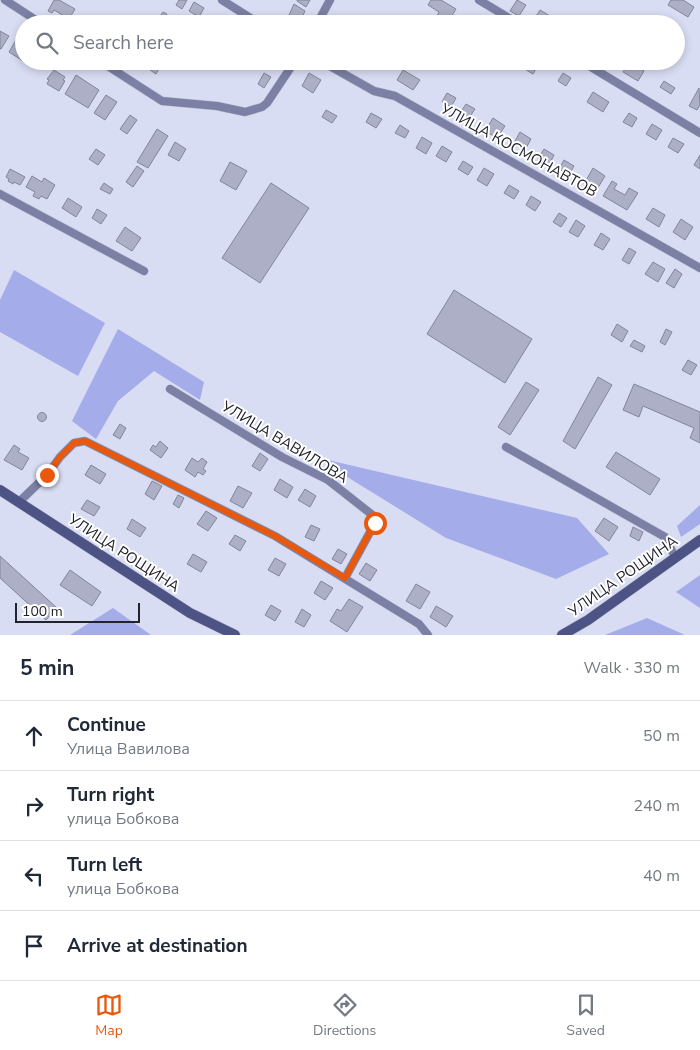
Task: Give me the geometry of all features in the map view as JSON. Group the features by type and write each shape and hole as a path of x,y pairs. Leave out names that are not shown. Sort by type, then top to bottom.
{"street":[{"path":"5,0 28,15"},
{"path":"222,0 246,15"},
{"path":"322,15 330,0"},
{"path":"479,0 503,15"},
{"path":"114,70 162,101 217,106 245,112 262,107 289,70"},
{"name":"УЛИЦА КОСМОНАВТОВ","path":"337,70 374,91 394,96 700,268"},
{"path":"596,70 700,133"},
{"path":"0,194 144,271"},
{"name":"УЛИЦА ВАВИЛОВА","path":"170,389 282,457 328,480 375,517 375,523 345,578"},
{"path":"19,502 47,475 60,457 74,443 85,441 275,536 418,624 428,635"},
{"path":"506,447 665,537 675,558"},
{"name":"УЛИЦА РОЩИНА","path":"0,490 190,614 235,635"},
{"name":"УЛИЦА РОЩИНА","path":"562,635 588,620 700,540"}],"shaded area":[{"path":"14,270 105,323 78,376 0,332 0,300"},
{"path":"118,329 204,382 200,400 154,371 118,401 96,439 72,421"},
{"path":"315,457 577,518 609,554 556,579 446,538"},
{"path":"700,505 700,524 681,537 677,526"},
{"path":"700,575 700,608 676,592"},
{"path":"113,608 151,635 70,635"},
{"path":"647,618 685,635 605,635"}],"building":[{"path":"54,0 59,0 75,9 71,15 62,15 54,10 52,13 48,11"},
{"path":"179,0 187,0 182,9 176,5"},
{"path":"297,0 310,0 306,7"},
{"path":"431,0 441,0 456,9 452,15 438,15 439,12 428,5"},
{"path":"517,0 526,5 520,15 510,11"},
{"path":"671,0 683,0 694,7 688,17 668,5"},
{"path":"194,2 204,8 200,15 196,15 189,11"},
{"path":"294,4 305,11 303,15 289,15"},
{"path":"540,10 548,15 537,15"},
{"path":"0,31 9,36 1,49 0,49"},
{"path":"15,42 15,56 9,52"},
{"path":"54,70 65,77 63,80 65,81 59,91 47,84 49,80 47,79"},
{"path":"150,70 158,70 156,74"},
{"path":"403,70 420,80 413,90 397,80"},
{"path":"526,70 535,70 533,74"},
{"path":"624,70 644,71 638,81 623,72"},
{"path":"264,73 271,77 264,88 258,84"},
{"path":"309,73 321,80 313,93 302,86"},
{"path":"563,73 571,78 566,86 558,81"},
{"path":"76,75 99,90 88,108 65,94"},
{"path":"664,81 675,88 671,94 660,87"},
{"path":"699,88 700,105 697,110 689,106"},
{"path":"593,92 609,102 603,112 587,102"},
{"path":"447,93 456,98 451,107 442,102"},
{"path":"106,95 117,102 105,120 94,113"},
{"path":"466,104 475,109 469,118 460,113"},
{"path":"326,110 337,116 332,123 322,117"},
{"path":"371,113 382,119 376,128 366,122"},
{"path":"629,113 637,118 632,127 623,122"},
{"path":"130,115 137,120 127,134 120,129"},
{"path":"493,118 505,126 497,138 485,131"},
{"path":"652,124 662,130 656,140 646,134"},
{"path":"400,125 409,131 405,138 395,133"},
{"path":"157,129 168,136 148,168 137,162"},
{"path":"520,132 531,139 525,150 514,143"},
{"path":"422,137 432,143 426,154 416,148"},
{"path":"673,138 684,144 678,153 668,147"},
{"path":"175,142 186,149 179,161 168,155"},
{"path":"442,146 452,152 446,162 436,156"},
{"path":"96,149 105,155 98,165 89,159"},
{"path":"544,149 554,155 549,165 538,159"},
{"path":"700,155 700,169 694,165"},
{"path":"564,160 574,166 569,175 559,169"},
{"path":"463,161 473,167 468,175 458,169"},
{"path":"230,162 247,171 236,190 220,181"},
{"path":"137,166 144,171 133,187 126,182"},
{"path":"484,168 494,174 487,186 477,180"},
{"path":"593,168 605,176 596,191 584,184"},
{"path":"10,169 25,177 20,185 8,181 9,179 6,177"},
{"path":"32,176 42,182 44,178 55,185 47,199 41,196 39,199 33,196 35,192 26,187"},
{"path":"612,181 617,184 614,189 625,195 629,188 638,193 627,210 603,196"},
{"path":"104,183 113,189 110,194 100,189"},
{"path":"271,183 309,208 260,283 222,258"},
{"path":"509,185 519,191 514,199 504,193"},
{"path":"531,196 541,202 535,211 526,205"},
{"path":"68,198 82,207 76,217 62,208"},
{"path":"653,208 665,215 659,227 646,219"},
{"path":"97,209 107,215 101,224 92,218"},
{"path":"559,213 567,218 561,227 553,222"},
{"path":"681,219 693,227 685,240 673,232"},
{"path":"576,220 585,226 578,237 569,232"},
{"path":"125,227 141,238 132,251 116,241"},
{"path":"601,233 610,239 603,250 594,245"},
{"path":"629,248 636,252 629,264 622,260"},
{"path":"653,262 665,269 658,282 645,274"},
{"path":"675,269 682,274 674,288 666,283"},
{"path":"454,290 532,339 505,383 427,334"},
{"path":"617,324 628,331 622,342 611,335"},
{"path":"666,329 672,332 665,345 660,342"},
{"path":"634,340 645,346 642,352 630,346"},
{"path":"688,360 697,365 691,375 682,370"},
{"path":"598,377 612,385 575,449 563,441"},
{"path":"526,382 539,390 510,435 498,427"},
{"path":"634,384 700,412 700,443 690,438 694,428 643,406 639,417 623,410"},
{"path":"42,412 47,417 42,422 37,417"},
{"path":"120,424 126,428 120,439 113,435"},
{"path":"160,441 168,448 161,458 150,450 153,445 156,447"},
{"path":"14,445 20,449 18,452 29,458 22,470 4,460"},
{"path":"616,452 660,479 650,495 606,467"},
{"path":"260,453 268,459 260,471 252,466"},
{"path":"192,458 198,462 202,458 207,462 203,469 206,471 203,475 198,472 195,477 185,470"},
{"path":"91,465 106,474 100,484 85,475"},
{"path":"280,479 293,487 287,498 274,490"},
{"path":"152,481 162,486 154,500 145,494"},
{"path":"238,486 252,493 243,508 230,501"},
{"path":"305,489 316,496 310,507 298,500"},
{"path":"178,495 184,498 179,508 173,504"},
{"path":"87,500 100,507 94,516 81,509"},
{"path":"206,511 217,518 208,531 197,524"},
{"path":"604,518 618,527 609,541 595,531"},
{"path":"132,519 146,528 140,537 127,529"},
{"path":"311,525 320,529 314,541 305,537"},
{"path":"633,527 643,532 639,541 630,536"},
{"path":"235,535 246,541 240,551 229,544"},
{"path":"338,549 347,554 341,564 332,559"},
{"path":"193,554 207,562 201,572 187,564"},
{"path":"0,556 57,608 46,620 0,578"},
{"path":"275,558 286,564 279,576 268,570"},
{"path":"366,563 377,570 370,581 359,574"},
{"path":"70,570 101,592 92,606 60,585"},
{"path":"321,581 333,588 325,600 314,593"},
{"path":"416,584 430,592 420,609 406,601"},
{"path":"349,599 363,607 347,632 330,621 337,609 341,611"},
{"path":"271,605 281,611 275,621 265,615"},
{"path":"436,606 453,616 446,627 430,617"},
{"path":"302,609 311,615 304,627 295,622"}],"route":[{"path":"47,475 60,457 74,443 85,441 275,536 345,578 375,523"}]}
